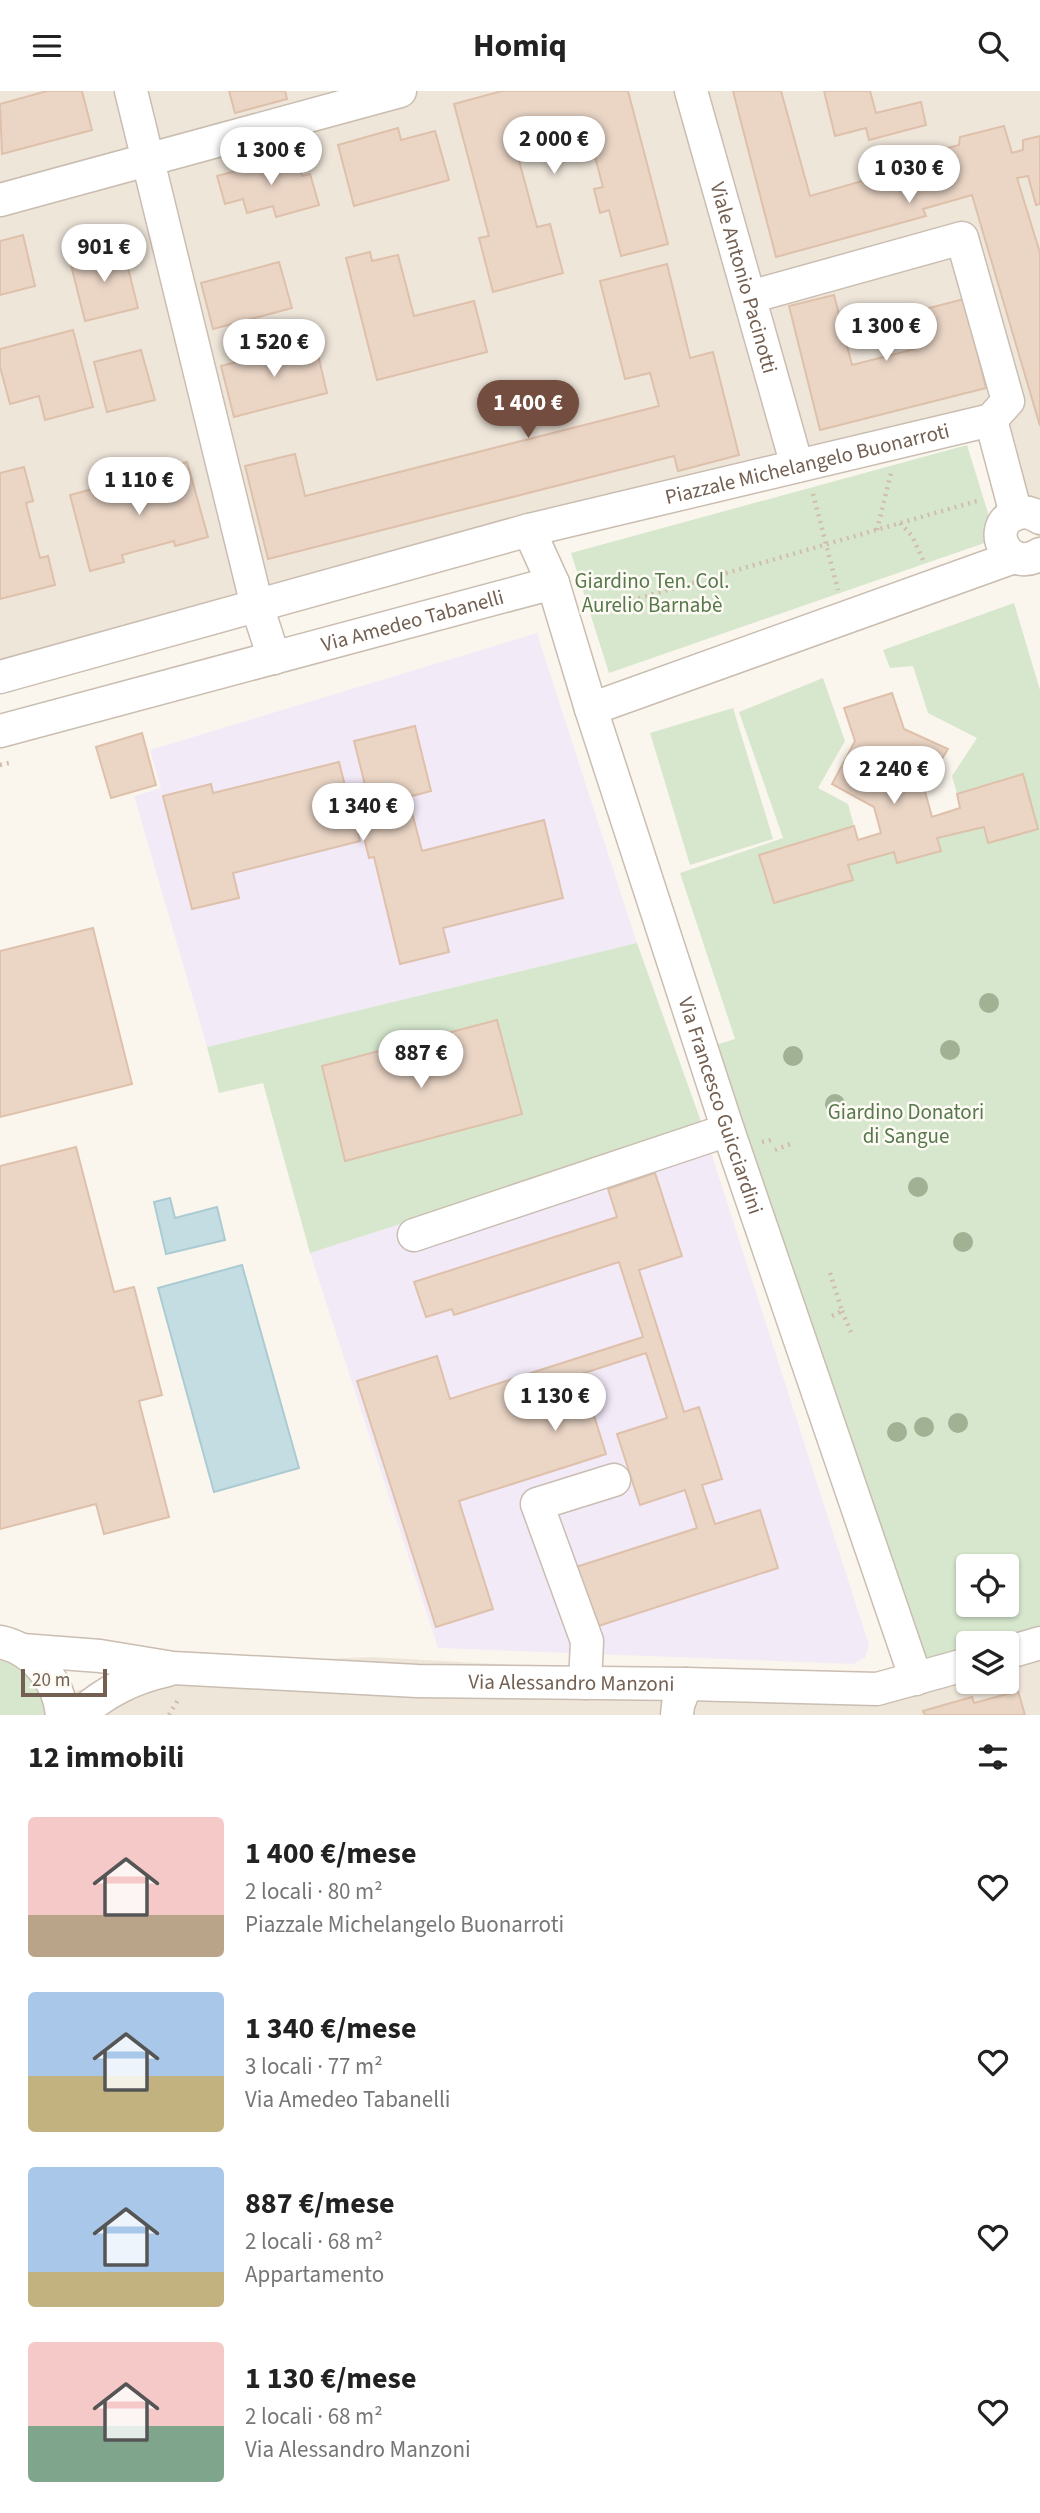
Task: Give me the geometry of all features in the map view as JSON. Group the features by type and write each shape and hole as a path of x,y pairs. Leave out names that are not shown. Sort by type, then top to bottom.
{"street":[{"path":"131,91 257,606 274,658"},
{"path":"0,200 400,91"},
{"name":"Viale Antonio Pacinotti","path":"691,91 805,478"},
{"path":"750,297 962,238 1008,401 991,420 1031,513 1009,518 1001,531 1003,546 1031,564"},
{"name":"Piazzale Michelangelo Buonarroti","path":"529,530 805,478 991,420"},
{"path":"0,677 529,530"},
{"name":"Via Francesco Guicciardini","path":"529,530 553,583 590,709 728,1131 916,1679"},
{"path":"590,709 1031,564"},
{"name":"Via Amedeo Tabanelli","path":"0,731 553,583"},
{"path":"44,665 56,715"},
{"path":"414,1235 728,1131"},
{"path":"585,1683 587,1641 537,1504 614,1480"},
{"path":"7,1644 40,1664 53,1682 61,1703 62,1715"},
{"name":"Via Alessandro Manzoni","path":"7,1644 173,1668 417,1681 686,1683 877,1689 956,1667"},
{"name":"Via Alessandro Manzoni","path":"79,1715 118,1686 173,1668"},
{"path":"677,1715 686,1683"}],"path":[{"path":"877,530 892,469"},
{"path":"805,478 839,593"},
{"path":"598,610 977,502"},
{"path":"900,523 912,536 924,563"},
{"path":"775,1150 790,1144"},
{"path":"830,1273 850,1332"},
{"path":"830,1317 842,1311"}],"shaded area":[{"path":"0,91 1040,91 1040,544 1001,411 0,665"},
{"path":"537,633 637,943 207,1047 134,796 161,788 150,750"},
{"path":"703,1127 869,1645 865,1658 853,1664 438,1648 310,1253"},
{"path":"1040,1645 1040,1715 0,1715 0,1710 178,1665 372,1657 907,1687 956,1672 956,1694 1019,1694 1019,1651"}],"green space":[{"name":"Giardino Ten. Col. Aurelio Barnabè","path":"967,445 996,539 609,673 571,553"},
{"name":"Giardino Donatori di Sangue","path":"1014,603 1040,690 1040,1645 1019,1644 1019,1631 956,1631 956,1672 907,1687 689,1053 735,1039 680,873 783,838 739,712 823,678 845,741 818,788 848,804 854,826 760,855 774,903 853,880 848,865 894,852 897,863 940,851 937,838 984,827 989,843 1038,829 1023,775 957,794 952,776 977,738 928,713 913,666 890,668 883,650"},
{"path":"733,708 773,839 690,865 650,733"},
{"path":"637,943 703,1127 310,1253 263,1083 219,1093 207,1047"},
{"path":"0,1659 17,1668 31,1681 41,1696 45,1715 0,1715"}],"water":[{"path":"170,1198 175,1218 217,1207 225,1240 166,1254 154,1202"},
{"path":"242,1265 299,1468 214,1492 158,1288"}],"building":[{"path":"47,91 82,91 92,130 2,154 0,104"},
{"path":"229,91 285,91 287,99 235,113"},
{"path":"502,91 628,91 668,244 621,256 609,210 600,213 594,189 603,187 586,123 514,142 537,227 550,224 563,273 493,292 479,238 489,236 454,104"},
{"path":"733,91 781,91 810,196 911,167 911,158 959,145 960,137 1004,126 1012,153 1023,150 1023,140 1040,136 1040,204 1036,205 1028,176 1017,178 1040,253 1040,426 972,195 923,209 926,216 776,257"},
{"path":"824,91 870,91 876,113 921,102 926,125 869,140 866,128 835,136"},
{"path":"398,128 401,140 435,131 449,180 354,206 338,145"},
{"path":"296,155 302,176 310,174 319,205 276,217 273,206 247,213 243,199 225,204 217,176"},
{"path":"23,235 35,286 0,295 0,241"},
{"path":"123,248 138,308 85,321 70,261"},
{"path":"370,252 372,261 398,255 414,316 474,301 487,352 377,380 346,258"},
{"path":"279,262 292,308 213,329 201,283"},
{"path":"667,264 690,358 713,352 739,455 678,471 674,456 268,559 245,466 295,454 305,496 659,406 650,373 625,379 600,281"},
{"path":"834,295 852,365 915,349 906,314 964,299 986,388 820,430 789,306"},
{"path":"73,330 93,407 45,420 39,396 10,404 0,367 0,349"},
{"path":"315,342 327,393 234,417 221,366"},
{"path":"141,350 155,400 107,412 94,362"},
{"path":"187,462 208,537 175,546 174,541 122,555 124,562 90,571 70,495 104,486 106,492 160,477 159,470"},
{"path":"24,467 33,501 26,503 40,558 48,556 55,585 0,599 0,473"},
{"path":"892,693 904,729 948,749 924,788 932,817 960,808 957,794 1023,774 1038,829 988,843 984,827 937,838 941,851 897,863 894,852 848,865 853,880 774,903 759,855 854,826 858,840 881,833 874,807 832,784 855,741 844,708"},
{"path":"415,726 431,791 408,797 422,851 544,820 563,898 443,928 449,952 400,964 374,857 369,858 363,833 358,834 360,841 233,873 239,898 192,909 163,796 211,784 213,793 339,762 346,790 365,785 354,741"},
{"path":"142,733 156,785 111,798 96,747"},
{"path":"93,928 132,1084 0,1117 0,951"},
{"path":"497,1020 522,1114 345,1161 322,1066"},
{"path":"76,1147 114,1292 134,1287 162,1395 139,1401 169,1517 104,1534 96,1504 0,1529 0,1166"},
{"path":"655,1173 682,1256 639,1270 684,1412 699,1407 722,1479 702,1485 715,1524 760,1510 778,1568 589,1629 570,1569 697,1528 685,1490 640,1505 617,1434 667,1418 646,1353 581,1374 606,1454 459,1501 493,1609 436,1627 357,1381 437,1356 450,1399 643,1337 619,1262 454,1315 452,1309 426,1317 414,1282 617,1217 608,1189"},
{"path":"1007,1694 1019,1694 1025,1715 925,1715 923,1711 972,1697 974,1703"}]}
